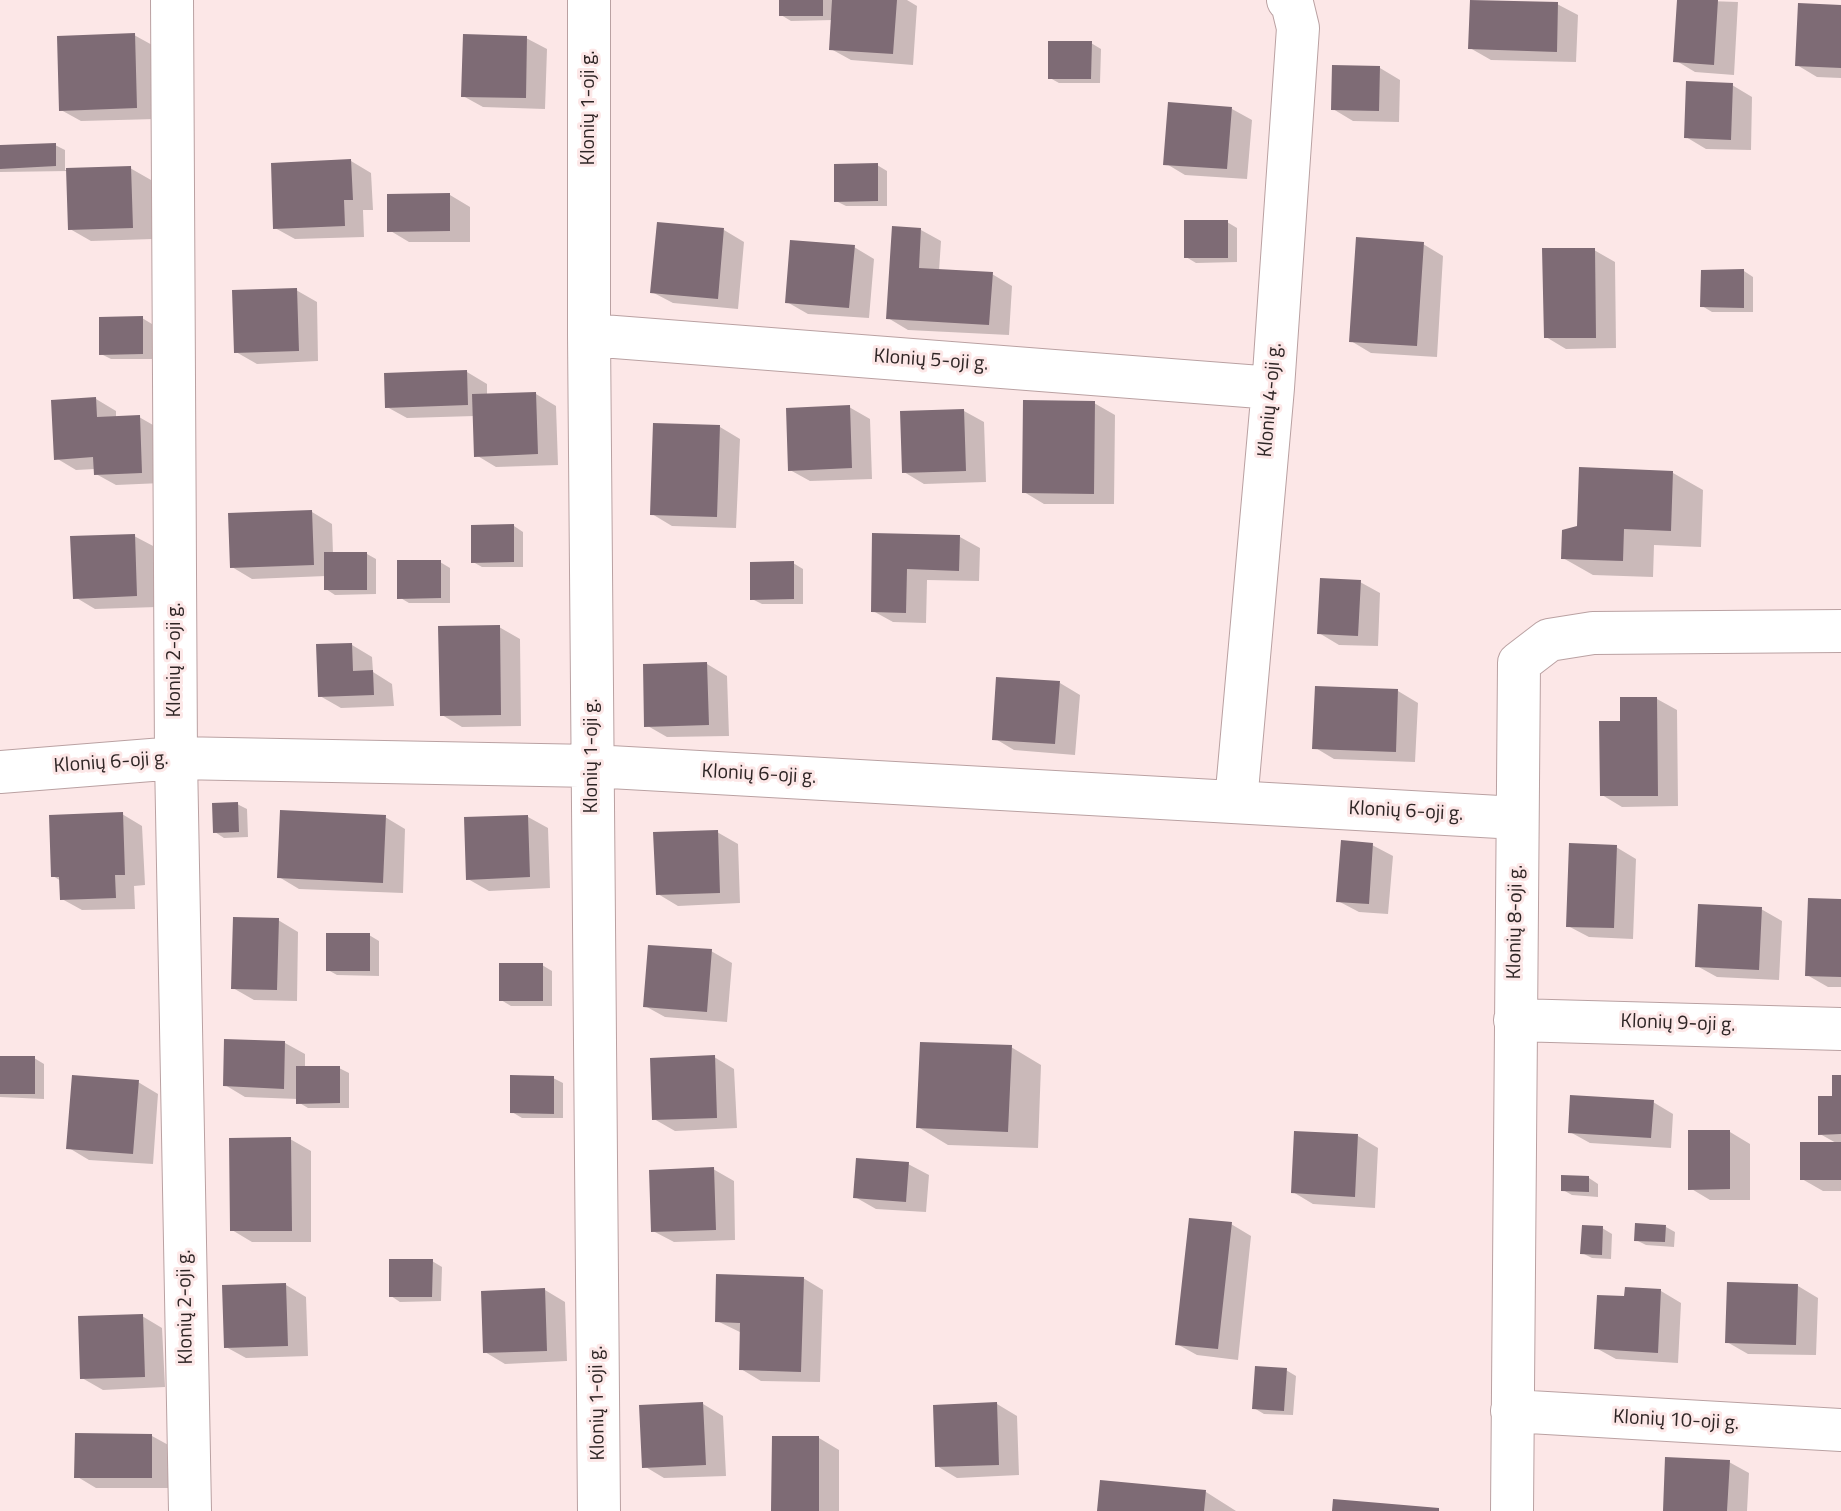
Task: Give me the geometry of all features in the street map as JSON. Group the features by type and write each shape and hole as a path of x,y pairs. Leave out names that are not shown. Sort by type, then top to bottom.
{"street":[{"name":"Klonių 2-oji g.","path":"172,0 176,758 190,1511"},
{"name":"Klonių 1-oji g.","path":"589,0 599,1511"},
{"name":"Klonių 4-oji g.","path":"1236,802 1273,388 1298,28 1292,3 1288,0"},
{"name":"Klonių 5-oji g.","path":"589,335 1273,388"},
{"name":"Klonių 8-oji g.","path":"1512,1511 1519,663 1549,640 1593,633 1841,631"},
{"name":"Klonių 6-oji g.","path":"0,772 176,758 592,766 1517,818"},
{"name":"Klonių 9-oji g.","path":"1515,1020 1841,1029"},
{"name":"Klonių 10-oji g.","path":"1512,1411 1841,1430"}],"building":[{"path":"779,0 823,0 823,16 779,16"},
{"path":"832,0 897,0 893,54 829,50"},
{"path":"1470,0 1558,2 1557,52 1468,49"},
{"path":"1677,0 1718,0 1714,65 1673,62"},
{"path":"1798,3 1841,5 1841,68 1795,66"},
{"path":"135,33 137,108 59,111 57,36"},
{"path":"463,34 527,36 526,98 461,97"},
{"path":"1048,41 1092,41 1091,79 1048,79"},
{"path":"1332,65 1380,66 1379,111 1331,110"},
{"path":"1686,81 1733,83 1731,140 1684,138"},
{"path":"1168,102 1232,107 1227,169 1163,165"},
{"path":"56,143 56,166 0,169 0,145"},
{"path":"351,159 353,200 344,200 345,226 273,229 271,163"},
{"path":"878,163 878,201 834,202 834,164"},
{"path":"131,166 133,228 68,230 66,168"},
{"path":"450,193 450,231 387,232 387,194"},
{"path":"1184,220 1228,220 1228,258 1184,258"},
{"path":"657,222 724,228 718,299 650,293"},
{"path":"892,226 921,228 919,268 993,272 989,325 886,319"},
{"path":"1356,237 1424,242 1417,346 1349,342"},
{"path":"790,240 855,245 849,308 785,303"},
{"path":"1542,248 1595,248 1596,338 1544,338"},
{"path":"1744,269 1744,308 1700,307 1701,270"},
{"path":"297,288 299,351 234,353 232,290"},
{"path":"143,316 143,354 99,355 99,317"},
{"path":"467,370 468,405 385,408 384,373"},
{"path":"536,392 538,454 474,457 472,394"},
{"path":"96,397 97,417 140,415 142,473 94,475 93,457 54,460 51,400"},
{"path":"1023,400 1095,401 1094,494 1022,493"},
{"path":"850,405 852,468 788,471 786,408"},
{"path":"964,409 966,471 902,473 900,411"},
{"path":"653,423 720,425 717,517 650,515"},
{"path":"1579,467 1673,471 1671,531 1624,529 1623,561 1561,559 1562,530 1577,526"},
{"path":"312,510 314,565 230,568 228,513"},
{"path":"514,524 514,562 471,563 471,525"},
{"path":"872,533 960,535 959,571 907,569 906,613 871,612"},
{"path":"135,534 137,596 73,599 70,536"},
{"path":"324,552 367,552 367,590 324,590"},
{"path":"397,560 441,560 441,598 397,599"},
{"path":"794,561 794,599 750,600 750,562"},
{"path":"1320,578 1361,580 1358,636 1317,634"},
{"path":"500,625 501,715 440,716 438,626"},
{"path":"352,643 353,671 373,670 374,695 318,697 316,644"},
{"path":"707,662 709,725 644,727 643,664"},
{"path":"996,677 1060,681 1055,744 992,740"},
{"path":"1315,686 1398,689 1396,752 1312,749"},
{"path":"1620,697 1657,697 1658,796 1600,796 1599,721 1620,721"},
{"path":"238,802 239,832 213,833 212,803"},
{"path":"280,810 386,815 383,883 277,878"},
{"path":"123,812 125,875 115,875 116,898 60,900 59,877 51,877 49,815"},
{"path":"528,815 530,877 466,880 464,817"},
{"path":"718,830 720,893 656,895 653,832"},
{"path":"1341,840 1373,843 1369,904 1336,902"},
{"path":"1569,843 1617,845 1614,928 1566,927"},
{"path":"1808,898 1841,899 1841,977 1805,976"},
{"path":"1698,904 1762,907 1759,970 1695,967"},
{"path":"233,917 279,918 277,990 231,989"},
{"path":"326,933 370,933 370,971 326,971"},
{"path":"648,945 712,949 707,1012 643,1007"},
{"path":"499,963 543,963 543,1001 499,1001"},
{"path":"224,1039 285,1041 284,1089 223,1086"},
{"path":"920,1042 1012,1045 1008,1132 916,1128"},
{"path":"715,1055 717,1118 652,1120 650,1058"},
{"path":"0,1056 35,1056 35,1094 0,1094"},
{"path":"296,1066 340,1066 340,1103 296,1104"},
{"path":"72,1075 139,1080 133,1154 66,1149"},
{"path":"510,1075 554,1076 554,1114 510,1113"},
{"path":"1832,1075 1841,1075 1841,1134 1818,1135 1818,1096 1832,1096"},
{"path":"1570,1095 1654,1100 1651,1138 1568,1133"},
{"path":"1688,1130 1730,1130 1730,1189 1688,1190"},
{"path":"1294,1131 1358,1134 1355,1197 1291,1193"},
{"path":"291,1137 292,1231 230,1231 229,1138"},
{"path":"1800,1142 1841,1142 1841,1180 1800,1180"},
{"path":"856,1158 909,1162 906,1202 853,1198"},
{"path":"714,1167 716,1230 651,1232 649,1170"},
{"path":"1561,1175 1589,1176 1589,1192 1561,1191"},
{"path":"1189,1218 1232,1222 1218,1349 1175,1345"},
{"path":"1635,1223 1666,1225 1665,1242 1634,1241"},
{"path":"1582,1225 1603,1226 1602,1255 1580,1254"},
{"path":"389,1259 433,1259 432,1297 389,1297"},
{"path":"716,1274 804,1277 801,1372 739,1370 740,1323 715,1322"},
{"path":"1727,1282 1798,1284 1796,1345 1725,1343"},
{"path":"286,1283 288,1346 224,1348 222,1285"},
{"path":"1625,1287 1661,1289 1658,1353 1594,1349 1597,1295 1624,1296"},
{"path":"545,1288 547,1351 483,1353 481,1291"},
{"path":"143,1314 145,1377 80,1379 78,1316"},
{"path":"1255,1366 1287,1368 1284,1411 1252,1409"},
{"path":"703,1402 706,1465 642,1468 639,1405"},
{"path":"997,1402 999,1465 935,1467 933,1405"},
{"path":"75,1433 152,1434 152,1478 74,1478"},
{"path":"772,1436 819,1436 819,1511 771,1511"},
{"path":"1665,1457 1730,1460 1727,1511 1663,1511"},
{"path":"1100,1480 1206,1490 1204,1511 1097,1511"},
{"path":"1333,1499 1439,1508 1439,1511 1332,1511"}]}
